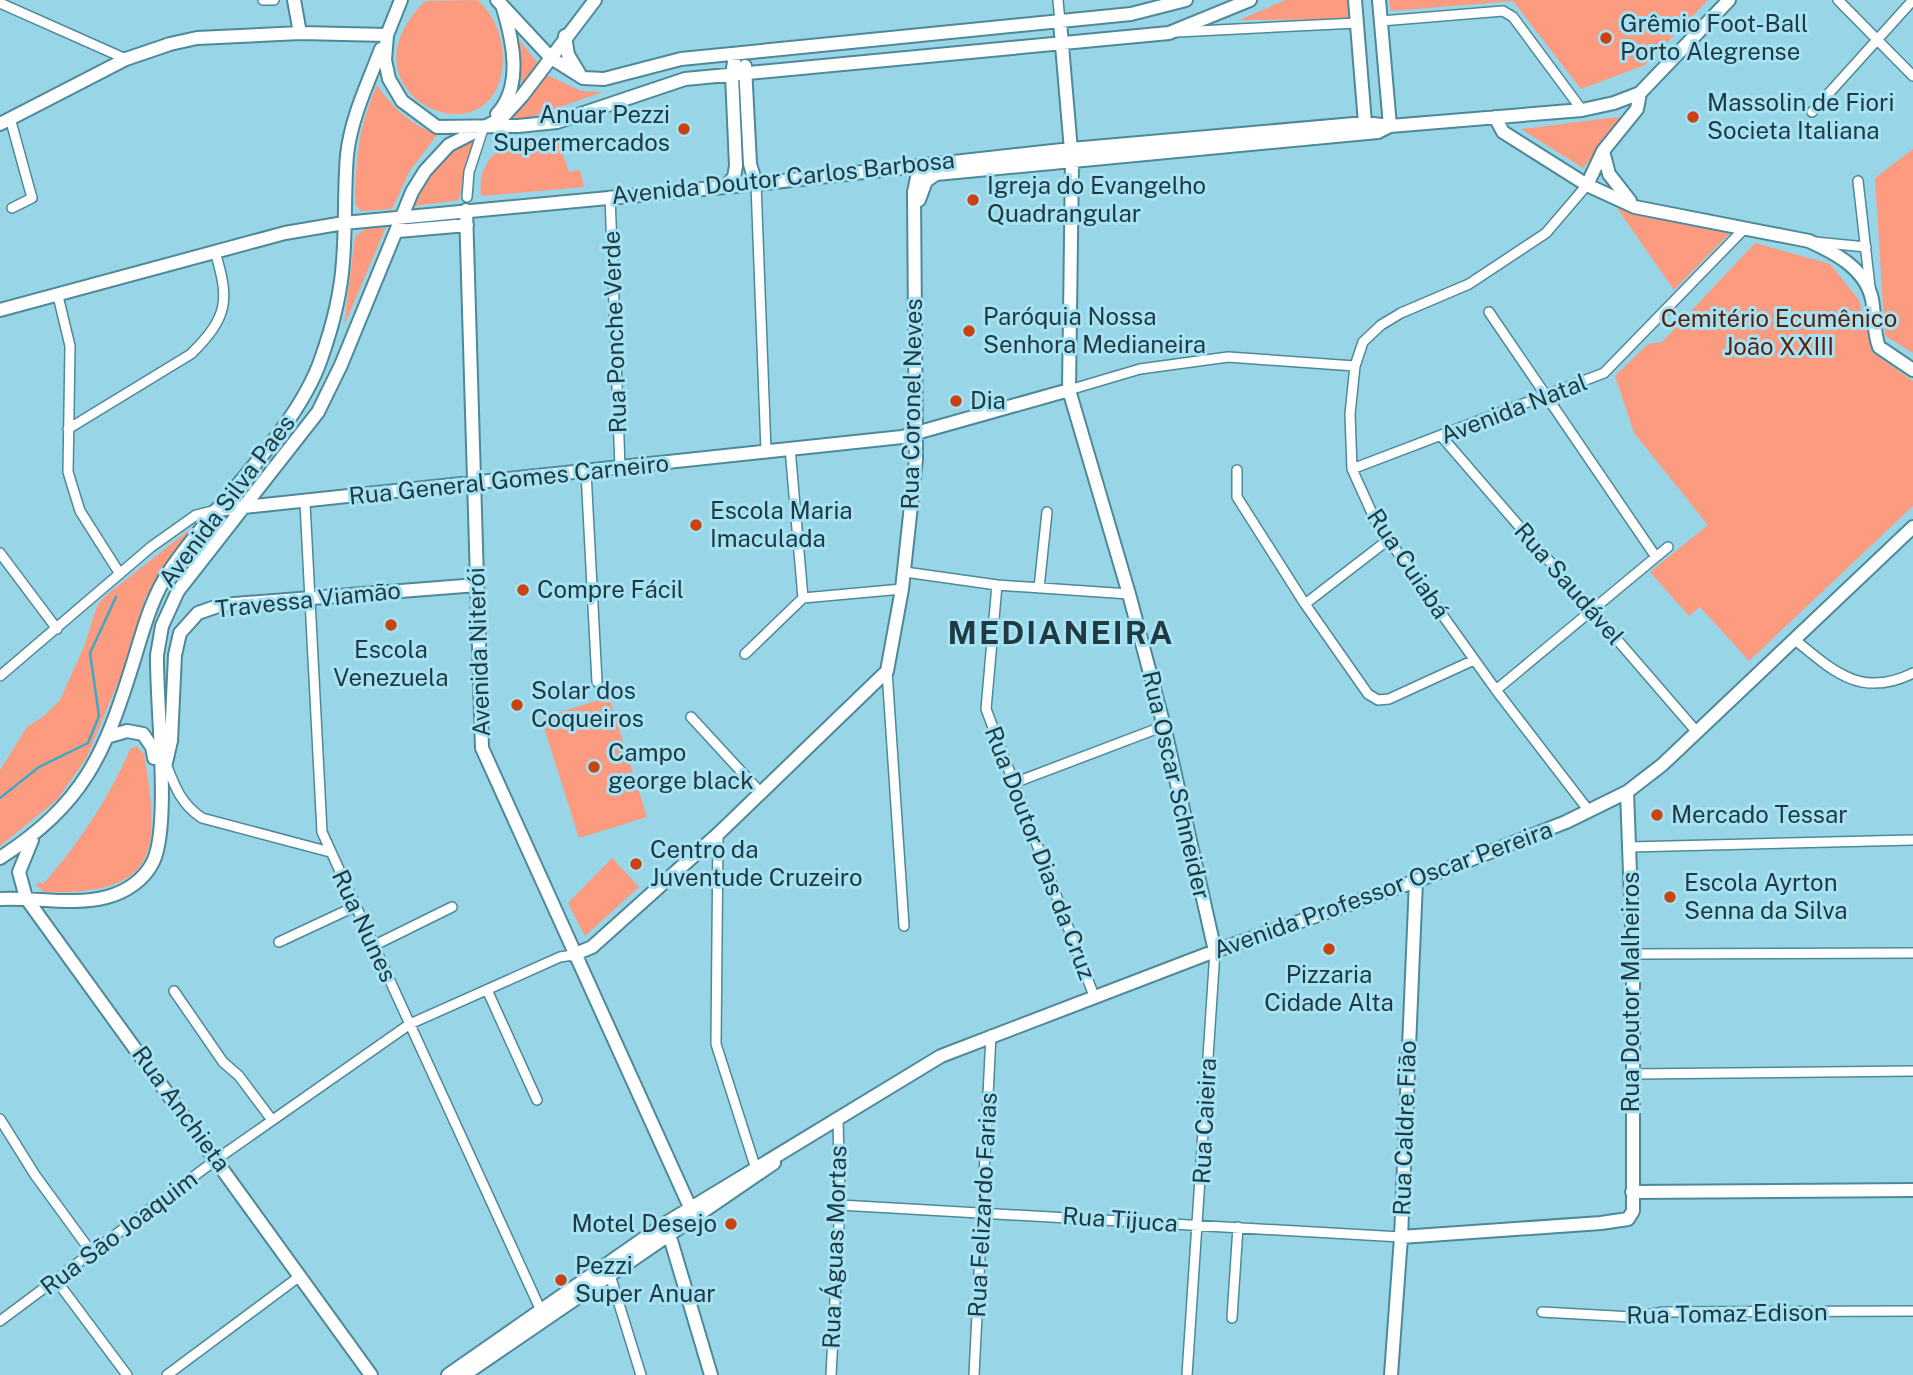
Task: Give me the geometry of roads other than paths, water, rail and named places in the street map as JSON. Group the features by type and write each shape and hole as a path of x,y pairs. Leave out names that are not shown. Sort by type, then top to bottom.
{"street":[{"path":"263,0 275,0"},
{"path":"295,0 300,33"},
{"path":"400,4 411,0"},
{"path":"484,126 502,118 594,0"},
{"name":"Rua Oscar Schneider","path":"1058,0 1071,155 1069,390 1129,594 1164,726 1215,951"},
{"path":"499,3 551,58 583,78 604,79 681,60 1131,14 1186,0"},
{"path":"1169,33 1250,0"},
{"path":"1355,0 1365,123"},
{"path":"1379,0 1390,126"},
{"name":"Avenida Doutor Carlos Barbosa","path":"915,211 926,181 936,174 1071,155 1365,123 1390,126 1582,110 1614,103 1640,93 1729,0"},
{"path":"1838,0 1913,76"},
{"path":"1812,112 1913,0"},
{"path":"0,3 126,59"},
{"path":"484,126 505,105 512,82 513,51 499,3"},
{"name":"Avenida Silva Paes","path":"34,836 71,799 92,772 110,736 149,609 169,571 296,409 320,362 334,317 343,263 347,153 354,121 400,4"},
{"path":"1381,21 1503,10 1513,17 1582,110"},
{"path":"12,208 32,198 3,121 126,59 197,38 300,33 387,35 385,60 389,79 402,100 437,127 557,122 685,79 1169,33 1357,23"},
{"path":"533,39 565,36"},
{"path":"565,36 572,64 583,78"},
{"path":"726,186 734,177 736,166 738,74 741,55"},
{"path":"738,74 750,164 756,184 766,450"},
{"path":"1587,185 1603,151 1637,109 1640,93"},
{"path":"1496,117 1503,132 1587,185 1635,206 1809,241 1866,247"},
{"name":"Avenida Silva Paes","path":"160,789 156,676 162,626 178,591 318,412 425,171 449,145 484,126"},
{"name":"Avenida Niterói","path":"484,126 470,172 467,204 482,748 573,955 692,1212"},
{"name":"Avenida Doutor Carlos Barbosa","path":"0,310 285,233 467,204 756,184 924,164 1378,132 1390,126"},
{"path":"1603,151 1609,174 1635,206"},
{"name":"Rua Coronel Neves","path":"887,671 905,572 916,459 915,211 918,173 924,164"},
{"path":"1858,181 1879,347 1913,370"},
{"name":"Rua Cuiabá","path":"1587,185 1546,233 1469,284 1401,313 1381,325 1363,342 1355,366 1350,414 1352,469 1376,522 1496,690 1589,811"},
{"name":"Rua Ponche Verde","path":"610,196 620,467"},
{"path":"398,232 467,225"},
{"name":"Avenida Natal","path":"1352,469 1442,437 1604,373 1745,228"},
{"path":"1809,241 1855,269 1871,296"},
{"path":"68,429 191,354 204,340 225,307 223,280 215,252"},
{"path":"58,296 70,346 68,472 80,511 120,574"},
{"path":"1489,312 1656,557"},
{"path":"1069,390 1140,369 1228,358 1355,366"},
{"name":"Rua General Gomes Carneiro","path":"0,676 151,547 196,515 245,506 305,503 915,435 1069,390"},
{"name":"Rua Saudável","path":"1442,437 1696,732"},
{"path":"790,448 803,598"},
{"path":"1237,470 1237,497 1304,604 1368,694 1378,700 1389,699 1474,660"},
{"path":"586,472 597,682"},
{"name":"Rua Nunes","path":"305,503 322,832 354,907 543,1315"},
{"path":"1039,588 1047,512"},
{"name":"Avenida Professor Oscar Pereira","path":"464,1375 543,1315 755,1167 786,1151 910,1073 990,1035 1215,951 1416,881 1589,811 1627,792 1662,765 1913,527"},
{"path":"1304,604 1388,540"},
{"path":"1496,690 1668,547"},
{"path":"0,553 57,629"},
{"path":"905,572 997,585 1129,594"},
{"name":"Travessa Viamão","path":"160,789 171,741 175,655 180,633 189,620 221,605 477,585"},
{"name":"Rua Doutor Dias da Cruz","path":"997,585 986,709 1094,996"},
{"path":"745,653 803,598 902,589"},
{"path":"1794,639 1836,673 1853,680 1871,685 1913,673"},
{"path":"410,1024 488,992 560,957 592,947 718,834 887,671"},
{"path":"887,671 904,926"},
{"path":"691,718 761,793"},
{"path":"1014,783 1164,726"},
{"path":"0,899 87,900 106,897 125,890 140,879 152,864 159,847 160,789 149,740 135,731 110,736"},
{"path":"166,763 176,790 188,809 202,818 330,852"},
{"name":"Rua Doutor Malheiros","path":"1627,792 1633,954 1632,1192"},
{"path":"718,834 716,1044 755,1167"},
{"path":"0,858 34,836"},
{"name":"Rua Anchieta","path":"34,836 19,872 26,898 218,1159 371,1375"},
{"path":"1630,847 1913,840"},
{"name":"Rua Caldre Fião","path":"1391,1375 1401,1237 1416,881"},
{"path":"279,942 354,907"},
{"path":"373,946 452,907"},
{"name":"Rua Caieira","path":"1187,1375 1215,951"},
{"path":"1633,954 1913,953"},
{"path":"174,991 223,1062 239,1076 272,1120"},
{"path":"488,992 537,1100"},
{"name":"Rua São Joaquim","path":"0,1321 218,1159 410,1024"},
{"name":"Rua Felizardo Farias","path":"974,1375 984,1211 990,1035"},
{"path":"1632,1074 1913,1071"},
{"path":"0,1119 35,1175 92,1253"},
{"name":"Rua Águas Mortas","path":"831,1375 840,1205 838,1119"},
{"name":"Avenida Professor Oscar Pereira","path":"692,1212 763,1172 786,1151"},
{"path":"1401,1237 1628,1219 1633,1211 1632,1192 1913,1190"},
{"name":"Rua Tijuca","path":"840,1205 984,1211 1401,1237"},
{"path":"1232,1318 1238,1227"},
{"path":"667,1228 711,1375"},
{"name":"Avenida Professor Oscar Pereira","path":"447,1375 610,1275 667,1228"},
{"path":"610,1275 641,1375"},
{"path":"167,1375 300,1276"},
{"path":"56,1280 127,1375"},
{"name":"Rua Tomaz Edison","path":"1542,1312 1632,1317 1664,1312 1913,1311"}],"waterway":[{"path":"0,798 39,767 88,743 99,716 90,653 116,597"}],"place":[{"name":"Grêmio Foot-Ball Porto Alegrense","path":"1606,38"},
{"name":"Massolin de Fiori Societa Italiana","path":"1693,117"},
{"name":"Anuar Pezzi Supermercados","path":"684,129"},
{"name":"Igreja do Evangelho Quadrangular","path":"973,200"},
{"name":"Paróquia Nossa Senhora Medianeira","path":"969,331"},
{"name":"Dia","path":"956,401"},
{"name":"Escola Maria Imaculada","path":"696,525"},
{"name":"Compre Fácil","path":"523,590"},
{"name":"Escola Venezuela","path":"391,625"},
{"name":"Solar dos Coqueiros","path":"517,705"},
{"name":"Campo george black","path":"594,767"},
{"name":"Mercado Tessar","path":"1657,815"},
{"name":"Centro da Juventude Cruzeiro","path":"636,864"},
{"name":"Escola Ayrton Senna da Silva","path":"1670,897"},
{"name":"Pizzaria Cidade Alta","path":"1329,949"},
{"name":"Motel Desejo","path":"731,1224"},
{"name":"Pezzi Super Anuar","path":"561,1280"}],"district":[{"name":"MEDIANEIRA","path":"1061,633"}],"park label":[{"name":"Cemitério Ecumênico João XXIII","path":"1779,333"}]}
